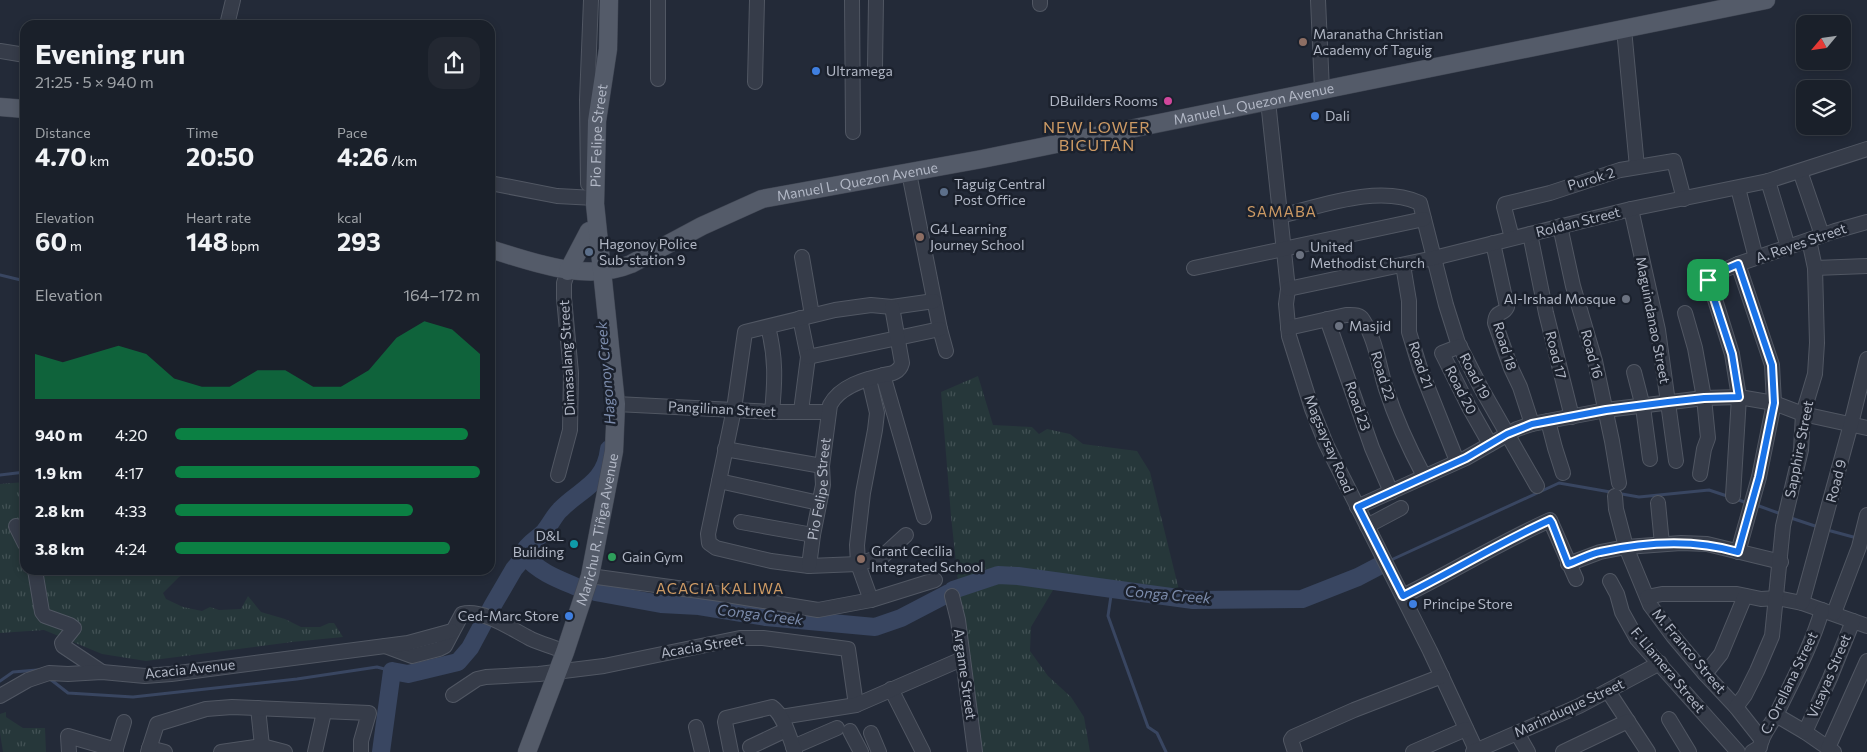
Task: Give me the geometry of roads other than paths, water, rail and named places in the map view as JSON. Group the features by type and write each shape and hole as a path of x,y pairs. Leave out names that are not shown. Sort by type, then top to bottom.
{"main road":[{"name":"Pio Felipe Street","path":"586,270 598,121 598,49 609,0"},
{"name":"Manuel L. Quezon Avenue","path":"495,251 545,266 586,270 621,267 631,264 732,211 762,199 1268,101 1766,0"},
{"path":"0,107 20,109"},
{"path":"586,270 589,231"},
{"path":"604,298 612,274 621,267"},
{"name":"Marichu R. Tiñga Avenue","path":"527,752 565,652 590,576 614,451 616,404 604,298 586,270"}],"street":[{"path":"228,20 233,0"},
{"path":"591,0 598,49"},
{"path":"658,0 658,79"},
{"path":"755,82 757,0"},
{"path":"852,0 853,132"},
{"path":"875,67 876,0"},
{"path":"1318,0 1322,90"},
{"path":"1624,29 1637,166"},
{"path":"0,52 20,54"},
{"name":"Magsaysay Road","path":"1268,101 1288,289 1286,304 1288,328 1295,356 1318,426 1442,676 1475,752"},
{"name":"Roldan Street","path":"1288,289 1434,258 1631,209 1768,181 1867,149"},
{"name":"Purok 2","path":"1512,238 1504,208 1506,204 1550,193 1637,166 1674,161 1684,199"},
{"path":"1800,171 1822,235"},
{"path":"909,172 934,301 946,351"},
{"path":"1768,181 1788,247"},
{"path":"495,184 557,196 592,197 589,231"},
{"path":"1738,188 1756,258"},
{"name":"Road 19","path":"1280,216 1352,199 1380,195 1418,202 1422,205 1446,305 1460,346 1537,486"},
{"name":"Maguindanao Street","path":"1631,209 1658,330 1676,461"},
{"path":"1194,268 1424,219"},
{"name":"A. Reyes Street","path":"1739,397 1732,354 1708,277 1738,264 1822,235 1867,222"},
{"name":"Road 16","path":"1560,226 1573,286 1595,361 1606,410 1617,490"},
{"name":"Road 17","path":"1530,234 1546,313 1572,417"},
{"name":"Sapphire Street","path":"1736,707 1749,687 1772,636 1785,518 1801,450 1803,414 1817,361 1815,268 1809,240"},
{"name":"Road 18","path":"1493,243 1507,307 1498,313 1496,323 1532,424"},
{"path":"801,411 808,357 802,257"},
{"path":"1738,264 1772,365 1774,403 1759,477 1738,552"},
{"name":"Road 21","path":"1403,265 1409,301 1408,318 1410,332 1420,368 1457,461"},
{"path":"1815,268 1867,266"},
{"name":"Dimasalang Street","path":"558,475 570,430 570,373 564,283 586,270"},
{"path":"906,535 883,556 858,564 809,566 771,561 716,548 709,543 708,534 734,409 745,332 835,310 871,306 892,307 934,301"},
{"path":"828,412 833,398 841,391 883,375 894,373 900,368 902,362 892,307"},
{"path":"1685,313 1693,341 1704,398 1708,438 1704,449 1700,474"},
{"name":"Road 22","path":"1288,328 1355,315 1363,319 1402,433 1424,476"},
{"name":"Road 23","path":"1327,319 1372,448 1391,492"},
{"path":"768,326 773,347 775,375 772,412"},
{"path":"808,357 940,329"},
{"name":"Road 20","path":"1460,346 1442,353 1468,407 1490,444"},
{"name":"Road 9","path":"1802,603 1867,359"},
{"path":"1634,372 1643,407 1650,459"},
{"path":"883,375 924,517"},
{"path":"869,380 877,413 858,528 858,564 871,600"},
{"path":"1733,496 1739,397"},
{"path":"1358,507 1457,461 1507,434 1532,424 1606,410 1643,407 1704,398 1739,397 1774,403 1803,414 1867,428"},
{"name":"Pangilinan Street","path":"616,404 772,412 828,412"},
{"name":"Pio Felipe Street","path":"809,566 823,485 822,466 828,412"},
{"path":"1548,421 1563,473"},
{"path":"725,449 822,466"},
{"path":"718,481 819,503"},
{"name":"M. Franco Street","path":"1617,490 1616,509 1626,547 1647,597 1673,636 1736,707 1760,748"},
{"path":"1658,503 1662,544"},
{"path":"1367,526 1401,508"},
{"name":"C. Orellana Street","path":"1760,748 1807,649 1828,612 1859,547 1867,515"},
{"path":"1403,596 1456,569 1486,551 1550,520 1576,579"},
{"path":"742,522 813,535"},
{"path":"16,526 20,534"},
{"path":"1568,564 1600,552 1626,547 1662,544 1707,544 1781,562"},
{"path":"36,575 42,612 45,616 74,628 62,643 63,646 102,672"},
{"path":"590,576 721,594 818,610 871,600 935,580"},
{"name":"F. Llamera Street","path":"1610,581 1617,594 1622,612 1637,639 1738,752"},
{"path":"1647,597 1670,594 1745,596 1761,599 1777,598 1802,603 1867,626"},
{"name":"Argame Street","path":"952,596 958,620 975,752"},
{"path":"1705,674 1720,654 1745,596"},
{"name":"Acacia Avenue","path":"0,696 28,680 50,673 102,672 145,676 384,646 412,656 424,654 445,646 462,614 474,612 499,622 531,639 565,652"},
{"name":"Visayas Street","path":"1805,732 1830,678 1853,621"},
{"name":"Acacia Street","path":"557,672 604,666 740,638 763,638 848,649 856,705"},
{"path":"750,747 783,724 856,705 962,659"},
{"path":"1776,715 1831,750 1867,661"},
{"name":"Marinduque Street","path":"1475,752 1608,691 1660,663"},
{"path":"453,695 477,679 486,676 557,672"},
{"path":"1295,752 1293,737 1354,710 1442,676"},
{"path":"891,689 923,752"},
{"path":"1608,691 1648,752"},
{"path":"166,752 149,750 157,724 206,709 232,707 369,713 361,752"},
{"path":"731,752 725,722 727,717 772,707 776,710 794,750 844,729 861,752"},
{"path":"254,749 258,708"},
{"path":"315,752 324,712"},
{"path":"1669,719 1689,752"},
{"path":"1563,752 1628,721"},
{"path":"70,752 68,736 115,751 124,722"},
{"path":"696,727 702,752"},
{"path":"1413,752 1466,729"},
{"path":"1517,733 1528,752"},
{"path":"871,734 879,752"},
{"path":"222,752 254,749 283,752"}],"waterway":[{"path":"0,275 20,280"},
{"name":"Hagonoy Creek","path":"525,556 523,553 525,550 544,532 560,510 597,478 607,461 609,449"},
{"path":"0,475 20,473"},
{"name":"Conga Creek","path":"1391,560 1559,483 1639,497 1709,490 1730,497"},
{"name":"Conga Creek","path":"1736,499 1747,503"},
{"path":"1759,506 1781,514"},
{"path":"1791,518 1818,527"},
{"path":"1831,531 1857,538"},
{"path":"525,556 543,571 577,587"},
{"path":"381,752 392,671 408,674 458,662 470,648 514,569 525,556"},
{"name":"Conga Creek","path":"953,590 998,575 1018,576 1193,600 1302,599 1358,577 1379,566"},
{"path":"1112,589 1108,616 1148,727 1157,733 1166,752"},
{"name":"Conga Creek","path":"595,592 661,604 699,606 766,617 875,627 901,618 949,593"},
{"path":"50,679 68,693 133,697 297,679 377,667 392,671"},
{"path":"0,681 13,672 37,670"}],"place":[{"name":"Maranatha Christian Academy of Taguig","path":"1303,42"},
{"name":"Ultramega","path":"816,71"},
{"name":"DBuilders Rooms","path":"1168,101"},
{"name":"Dali","path":"1315,116"},
{"name":"Taguig Central Post Office","path":"944,192"},
{"name":"G4 Learning Journey School","path":"920,237"},
{"name":"Hagonoy Police Sub-station 9","path":"589,252"},
{"name":"United Methodist Church","path":"1300,255"},
{"name":"Al-Irshad Mosque","path":"1626,299"},
{"name":"Masjid","path":"1339,326"},
{"name":"D&L Building","path":"574,544"},
{"name":"Gain Gym","path":"612,557"},
{"name":"Grant Cecilia Integrated School","path":"861,559"},
{"name":"Principe Store","path":"1413,604"},
{"name":"Ced-Marc Store","path":"569,616"}],"district":[{"name":"NEW LOWER BICUTAN","path":"1097,136"},
{"name":"SAMABA","path":"1282,212"},
{"name":"ACACIA KALIWA","path":"720,589"}]}
